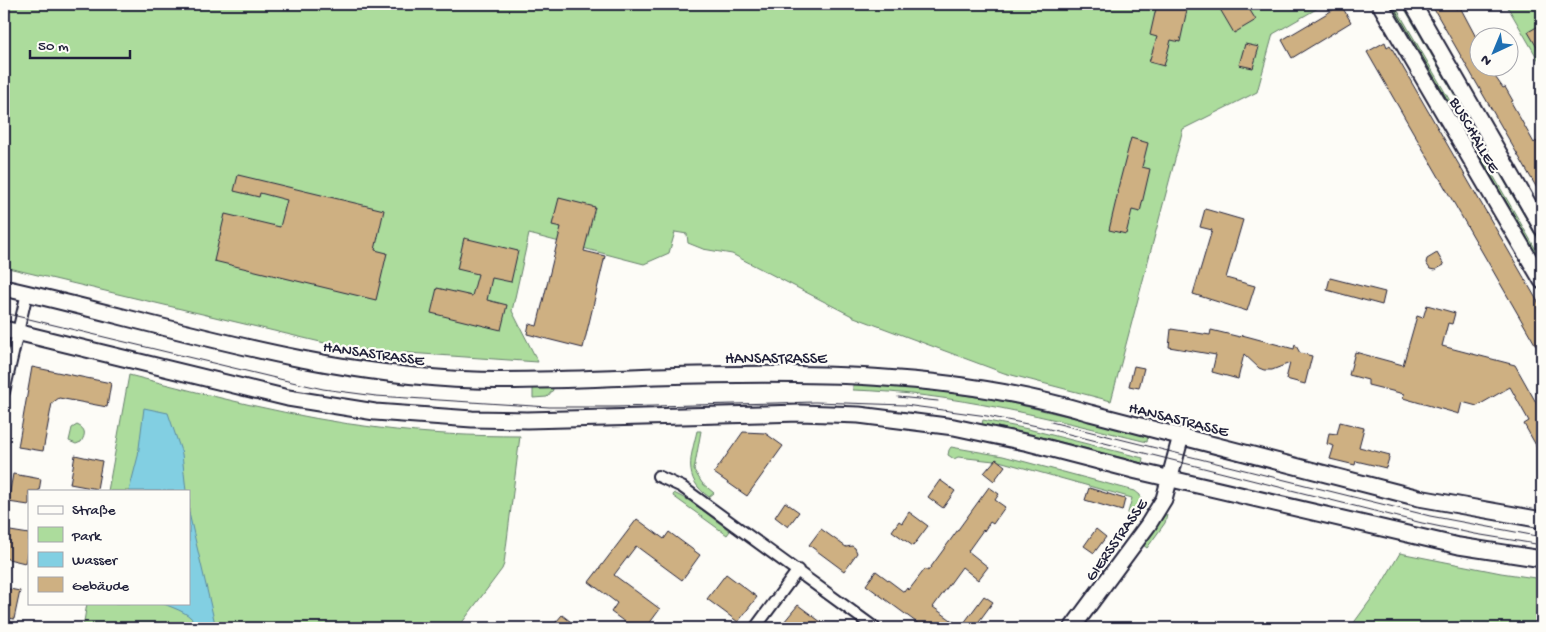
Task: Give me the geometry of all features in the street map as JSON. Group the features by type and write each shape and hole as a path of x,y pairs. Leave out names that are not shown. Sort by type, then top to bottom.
{"main road":[{"name":"BUSCHALLEE","path":"1380,4 1542,281"},
{"name":"BUSCHALLEE","path":"1412,4 1542,228"},
{"name":"HANSASTRASSE","path":"4,288 263,351 378,372 474,380 527,381 810,374 888,378 981,389 1056,403 1419,498 1542,520"},
{"path":"11,331 288,398 375,412 472,419 527,420 800,413 859,415 954,427 1029,443 1458,546 1542,560"},
{"name":"GIERSSTRASSE","path":"1072,628 1148,525 1164,500 1181,436"}],"street":[{"path":"4,392 11,331 27,293"},
{"path":"658,476 682,487 875,628"},
{"path":"755,628 798,570"}],"green space":[{"path":"10,4 1325,4 1273,34 1257,92 1183,129 1111,401 1004,373 854,317 732,254 703,249 688,243 687,234 675,232 669,253 644,264 529,234 512,311 538,362 350,349 4,267 4,27"},
{"path":"1389,4 1394,4 1542,260 1542,271"},
{"path":"1402,4 1407,4 1542,239 1540,243"},
{"path":"1506,4 1542,4 1542,66"},
{"path":"129,375 254,406 348,424 432,433 520,436 504,564 458,628 83,628 87,604 190,604 190,490 108,490"},
{"path":"853,383 934,390 1007,402 1148,435 1147,442 965,401 891,392 853,390"},
{"path":"552,387 553,390 547,397 533,398 533,388"},
{"path":"983,420 1028,429 1143,458 1142,463 1022,432 982,424"},
{"path":"77,425 84,430 84,437 81,442 76,444 69,441 72,428"},
{"path":"697,431 701,431 694,470 702,483 714,493 709,497 700,490 692,475 691,458"},
{"path":"951,447 1003,456 1135,491 1140,495 1142,504 1124,527 1132,498 996,459 994,461 958,457 954,459 948,455"},
{"path":"674,493 690,501 730,531 727,535 673,496"},
{"path":"1166,514 1165,523 1147,548 1143,545"},
{"path":"1400,553 1542,579 1542,628 1350,628 1380,587"}],"water":[{"path":"144,408 168,413 182,454 186,490 129,490 138,456"},
{"path":"190,517 216,628 198,628 192,618 164,604 190,604"}],"building":[{"path":"1157,4 1188,5 1180,42 1171,40 1164,66 1149,62 1157,37 1150,35"},
{"path":"1217,4 1246,4 1256,20 1234,33"},
{"path":"1431,4 1453,4 1456,9 1460,7 1471,28 1468,28 1468,68"},
{"path":"1341,5 1351,22 1292,58 1282,40"},
{"path":"1542,24 1542,56 1528,32"},
{"path":"1385,42 1387,47 1390,45 1542,309 1542,356 1367,52"},
{"path":"1245,44 1259,47 1253,68 1239,65"},
{"path":"1474,78 1496,78 1503,88 1505,87 1513,101 1511,102 1534,143 1536,141 1542,151 1542,197"},
{"path":"1131,138 1148,143 1142,167 1150,169 1140,212 1132,210 1126,234 1109,230"},
{"path":"238,175 384,210 375,250 387,253 376,300 214,261 225,214 280,227 287,200 260,193 259,197 234,191"},
{"path":"559,198 595,207 584,251 605,256 583,348 527,334 529,324 537,326 561,227 552,225"},
{"path":"1205,209 1243,220 1226,278 1255,286 1247,311 1193,294 1212,230 1200,227"},
{"path":"464,238 518,251 511,282 492,278 487,300 507,305 501,330 431,313 437,288 472,296 478,274 457,269"},
{"path":"1437,253 1444,265 1435,270 1430,269 1426,263 1427,259"},
{"path":"1330,278 1385,292 1382,305 1327,290"},
{"path":"1427,305 1455,313 1452,324 1448,323 1442,346 1515,365 1542,413 1542,456 1524,424 1529,421 1510,387 1477,406 1462,402 1459,414 1403,398 1404,394 1368,385 1368,380 1349,375 1355,352 1403,365 1417,316 1423,318"},
{"path":"1171,329 1210,335 1211,330 1240,337 1242,335 1294,349 1295,344 1300,353 1312,356 1305,384 1286,379 1290,363 1272,370 1264,370 1259,368 1244,354 1238,379 1212,372 1216,355 1169,347"},
{"path":"1134,366 1144,368 1139,388 1129,386"},
{"path":"32,367 111,383 107,407 59,398 52,403 43,451 18,447"},
{"path":"1340,422 1364,428 1359,447 1390,455 1386,468 1356,461 1355,465 1330,459 1334,446 1327,444 1329,433 1337,434"},
{"path":"743,432 765,433 783,446 747,496 714,473"},
{"path":"75,455 102,461 97,489 70,484"},
{"path":"996,459 1005,466 994,481 984,473"},
{"path":"13,474 41,479 39,490 28,490 28,505 8,502"},
{"path":"940,480 955,491 943,508 928,497"},
{"path":"989,487 999,494 995,500 1005,507 993,524 990,522 983,530 968,551 988,567 978,580 962,567 933,607 961,627 984,596 993,602 974,628 924,628 866,585 876,571 904,592 907,588 909,590 925,569 928,571"},
{"path":"1089,488 1125,499 1122,511 1085,500"},
{"path":"785,502 799,512 788,527 775,517"},
{"path":"909,512 928,526 913,546 892,531 899,521 902,523"},
{"path":"637,519 664,539 669,532 700,555 682,580 636,546 614,575 660,609 646,628 633,628 611,612 617,603 589,582"},
{"path":"821,529 846,547 852,546 855,548 857,553 844,571 809,545"},
{"path":"1096,529 1106,537 1094,553 1084,546"},
{"path":"4,530 28,534 28,550 25,563 4,558"},
{"path":"726,574 757,597 738,622 707,599"},
{"path":"4,588 20,591 14,619 4,617"},
{"path":"798,605 829,628 779,628"},
{"path":"562,615 579,628 551,628"}],"tram line":[{"path":"1392,4 1542,264"},
{"path":"4,313 323,389 376,396 549,407 815,402 905,405 987,416 1037,426 1422,523 1542,545"},
{"path":"898,397 938,401"},
{"path":"1051,422 1430,516 1542,537"}]}
